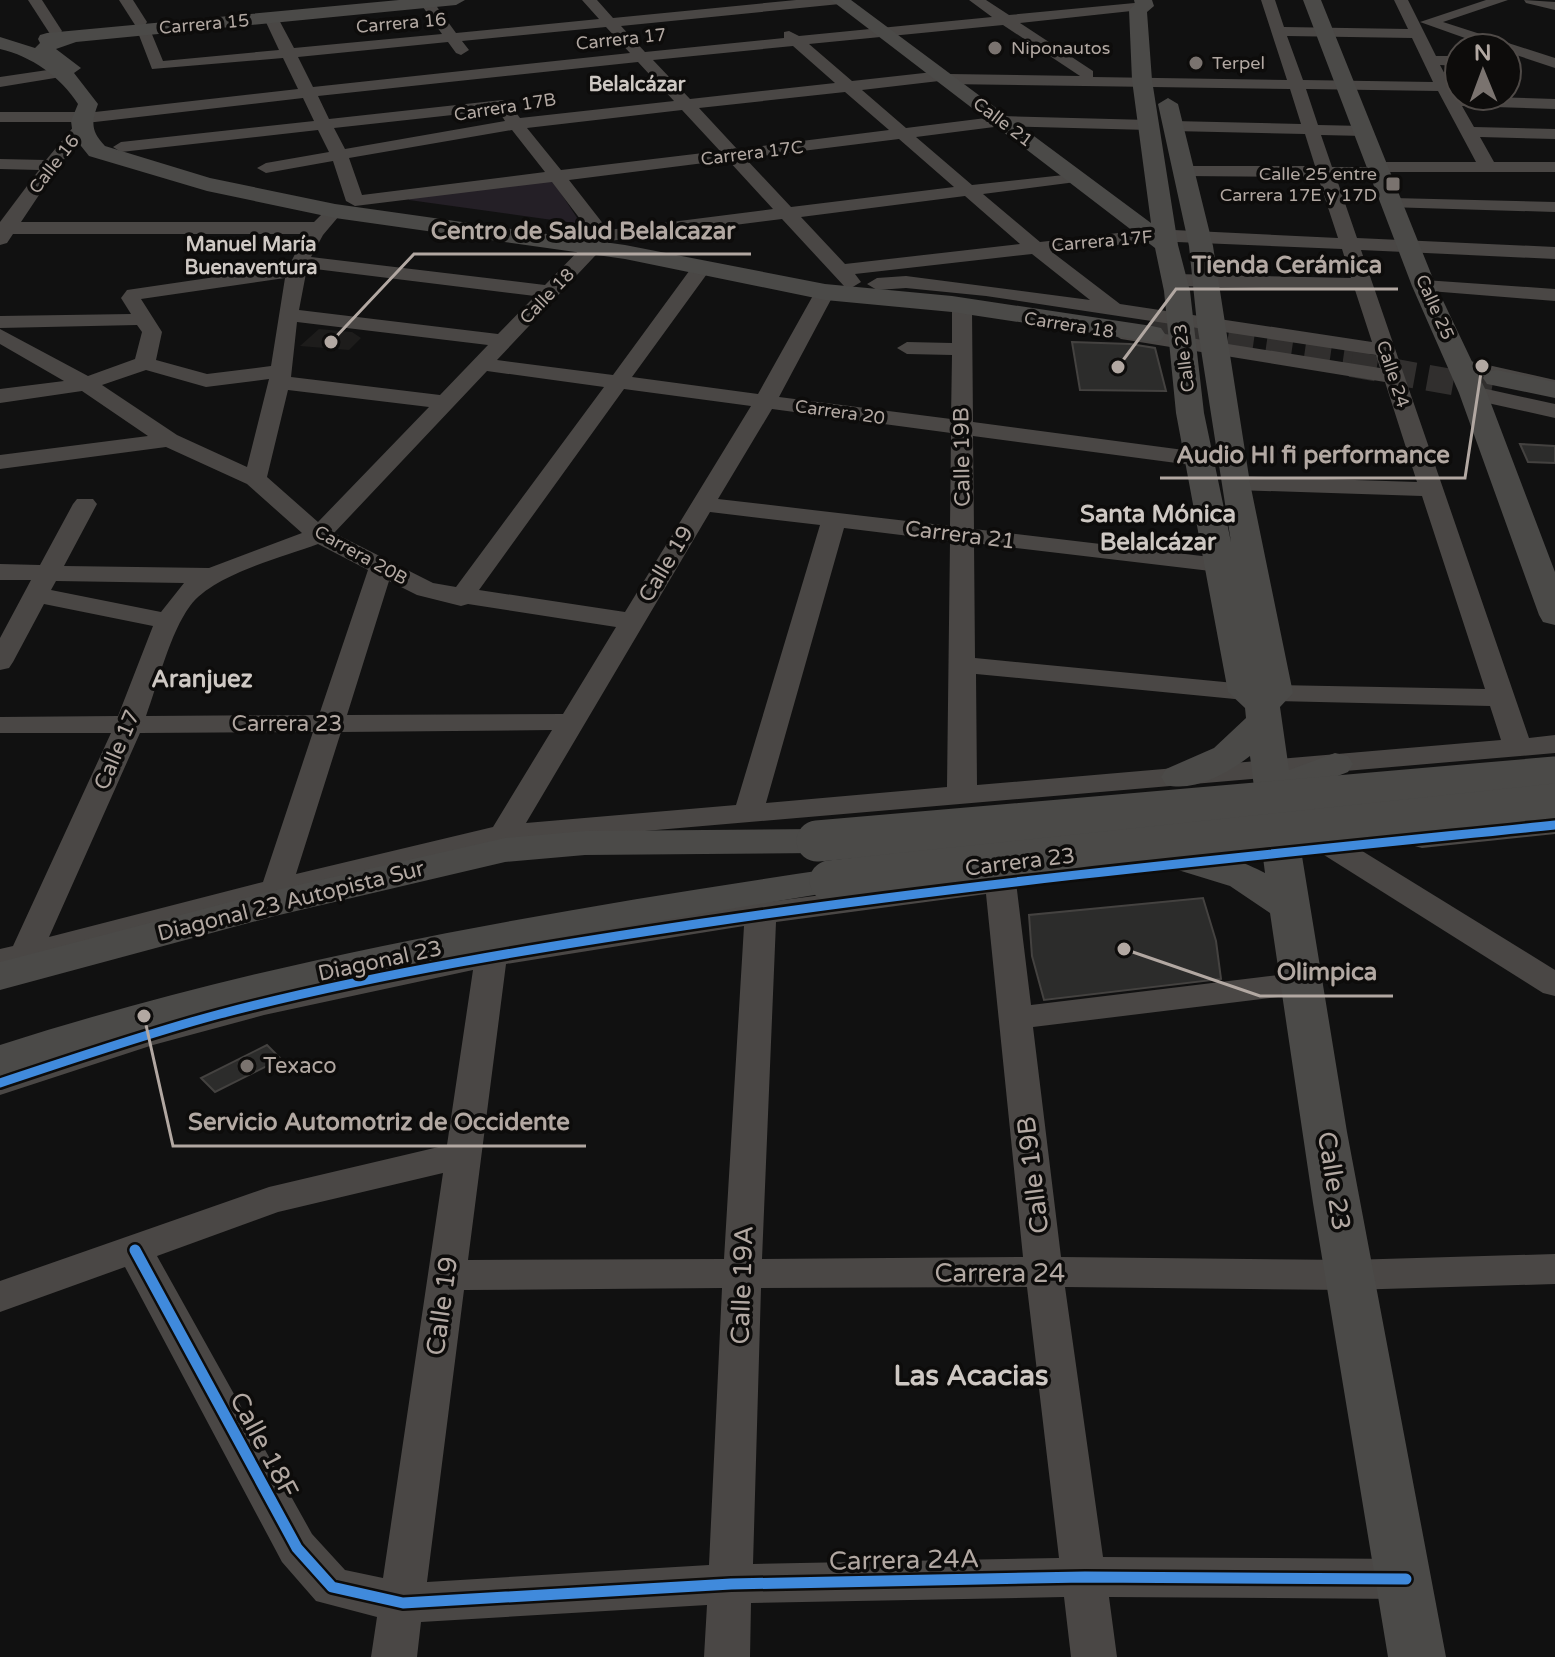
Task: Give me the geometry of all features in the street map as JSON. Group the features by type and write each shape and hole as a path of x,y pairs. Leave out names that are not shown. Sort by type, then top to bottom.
{"main road":[{"name":"Carrera 15","path":"0,43 271,9 374,0"},
{"name":"Carrera 15","path":"271,9 456,0"},
{"name":"Calle 21","path":"840,0 1162,238"},
{"name":"Calle 25","path":"1312,0 1424,286 1484,382 1555,615"},
{"name":"Calle 23","path":"1262,702 1219,565 1189,403 1166,330 1175,280 1162,238 1142,80 1138,10 1144,3 1150,10 1199,237 1235,483 1288,907 1417,1657"},
{"name":"Carrera 15","path":"0,34 64,34"},
{"name":"Calle 16","path":"64,34 44,49 101,90 106,101 86,121"},
{"name":"Calle 16","path":"0,43 18,47 61,73 83,93 88,104 86,121"},
{"path":"86,121 106,132 133,154 345,206"},
{"path":"86,121 97,151 126,163 345,206"},
{"name":"Carrera 18","path":"345,206 598,242 952,304 1166,330"},
{"name":"Carrera 18","path":"598,242 702,267 839,284 877,284 984,296 1166,330"},
{"path":"1484,382 1555,388"},
{"path":"1484,382 1555,403"},
{"path":"1189,403 1221,390"},
{"path":"1170,778 1224,760 1249,740 1262,702"},
{"path":"1335,764 1304,776 1276,810 1313,838 1345,846"},
{"name":"Carrera 23","path":"585,843 817,841 1555,777"},
{"name":"Carrera 23","path":"492,946 830,881 1555,804"},
{"name":"Diagonal 23 Autopista Sur","path":"9,963 287,900 505,842 585,843"},
{"path":"1197,861 1237,874 1267,890 1288,907"},
{"path":"0,1061 235,991 492,946"}],"street":[{"path":"35,0 64,34"},
{"path":"126,0 142,26"},
{"path":"589,0 688,103 785,214 839,284"},
{"name":"Carrera 16","path":"142,26 157,66 612,22 754,4 840,0"},
{"path":"976,0 1087,74"},
{"name":"Calle 24","path":"1268,0 1518,748"},
{"path":"1401,0 1420,27 1431,60 1443,79"},
{"path":"1278,31 1420,27 1501,0"},
{"path":"1531,0 1555,4"},
{"path":"426,1 556,176 598,242 785,214 1076,177"},
{"name":"Carrera 17","path":"0,119 86,121 308,93 490,89 642,57 1007,21 1144,3"},
{"path":"754,4 1034,247 1118,311"},
{"path":"255,479 280,377 298,266 315,228 345,206 339,155 271,9"},
{"path":"1420,27 1555,64"},
{"path":"1431,60 1443,60"},
{"path":"1523,63 1555,64"},
{"path":"1,83 61,73"},
{"name":"Carrera 17B","path":"266,168 515,124 848,85 941,76 1087,74 1132,75 1142,80"},
{"name":"Carrera 17B","path":"941,76 1345,83 1443,90"},
{"path":"1523,88 1555,89"},
{"path":"121,147 461,110 490,89"},
{"name":"Carrera 17B","path":"1523,100 1555,104"},
{"path":"461,110 474,131"},
{"path":"1460,112 1488,167"},
{"name":"Calle 16","path":"2,232 86,121"},
{"name":"Carrera 17C","path":"345,206 556,176 1002,121 1149,125"},
{"path":"1173,126 1364,131"},
{"path":"1468,132 1555,134"},
{"path":"0,164 51,165"},
{"path":"1185,171 1326,174 1380,169 1555,167"},
{"path":"1393,203 1555,207"},
{"path":"2,232 315,228"},
{"name":"Carrera 17F","path":"839,284 1034,247 1162,238 1199,237 1555,253"},
{"name":"Calle 18","path":"319,535 598,242"},
{"path":"145,363 152,332 131,298 144,291 298,266 550,292"},
{"path":"461,598 702,267"},
{"path":"1175,280 1363,284"},
{"name":"Carrera 18","path":"877,284 906,282 955,286 1118,311 1166,330"},
{"name":"Carrera 18","path":"839,284 962,310 1385,350"},
{"name":"Calle 19","path":"505,842 631,621 839,284"},
{"path":"1424,286 1555,295"},
{"name":"Calle 19B","path":"962,310 962,796"},
{"path":"290,315 504,341"},
{"path":"0,322 122,321 142,318"},
{"name":"Carrera 20B","path":"0,335 86,384 169,440 255,479 319,535 426,590 461,598 631,621"},
{"name":"Carrera 18","path":"1212,336 1393,377"},
{"path":"907,348 961,349"},
{"path":"0,396 86,384 145,363 206,381 280,377 445,402"},
{"name":"Carrera 20","path":"482,364 1199,459"},
{"path":"1484,382 1555,388"},
{"path":"1484,382 1555,411"},
{"path":"0,462 169,440"},
{"path":"1235,483 1431,489"},
{"path":"0,662 85,504"},
{"name":"Carrera 21","path":"702,504 1219,565"},
{"path":"748,815 834,520"},
{"name":"Calle 17","path":"9,963 129,725 168,621 180,601 194,587 212,576 319,535"},
{"path":"276,888 381,568"},
{"path":"0,572 212,576"},
{"path":"36,595 168,621"},
{"path":"962,665 1262,702 1501,698"},
{"name":"Carrera 23","path":"0,725 573,722"},
{"path":"1335,764 1555,744"},
{"path":"1170,778 1276,810"},
{"path":"9,963 276,888 505,842 748,815 1170,778 1211,791 1233,813 1237,826 1234,841 1220,853 1197,861"},
{"name":"Carrera 23","path":"492,946 1000,882 1197,861 1276,810"},
{"path":"1345,846 1555,825"},
{"path":"1345,846 1555,985"},
{"name":"Calle 19B","path":"1000,882 1044,1272 1094,1657"},
{"name":"Calle 19A","path":"727,1657 742,1274 761,913"},
{"name":"Calle 19","path":"394,1657 492,946"},
{"name":"Diagonal 23","path":"0,1083 161,1031 492,946"},
{"path":"1015,1018 1303,983"},
{"path":"0,1297 269,1201 463,1155"},
{"name":"Calle 18F","path":"135,1250 297,1548 332,1587 403,1603"},
{"name":"Carrera 24","path":"446,1275 1044,1272 1349,1275 1555,1269"},
{"name":"Carrera 24A","path":"403,1603 731,1584 1085,1577 1406,1579"}],"shaded area":[{"path":"551,178 581,224 409,200 407,196"},
{"path":"319,329 352,332 361,338 349,350 300,346"}],"building":[{"path":"1072,342 1155,348 1166,391 1080,390"},
{"path":"1520,444 1555,446 1555,463 1528,462"},
{"path":"1203,898 1216,941 1221,979 1044,1000 1032,956 1029,915"},
{"name":"Texaco","path":"267,1045 281,1059 215,1092 201,1078"}],"tunnel":[{"path":"1151,325 1380,358"},
{"path":"1351,364 1502,391"}],"cycle path":[{"path":"0,1083 159,1031 277,1000 398,974 580,942 754,915 982,886 1555,825"},
{"path":"135,1250 297,1548 332,1587 403,1603 731,1584 1085,1577 1406,1579"}],"place":[{"name":"Niponautos","path":"995,48"},
{"name":"Terpel","path":"1196,63"},
{"name":"Calle 25 entre Carrera 17E y 17D","path":"1393,184"},
{"name":"Centro de Salud Belalcazar","path":"331,342"},
{"name":"Audio HI fi performance","path":"1482,366"},
{"name":"Tienda Cerámica","path":"1118,367"},
{"name":"Olimpica","path":"1124,949"},
{"name":"Servicio Automotriz de Occidente","path":"144,1016"},
{"name":"Texaco","path":"247,1066"}],"district":[{"name":"Belalcázar","path":"637,85"},
{"name":"Manuel María Buenaventura","path":"251,256"},
{"name":"Santa Mónica Belalcázar","path":"1158,528"},
{"name":"Aranjuez","path":"202,679"},
{"name":"Las Acacias","path":"971,1376"}]}
